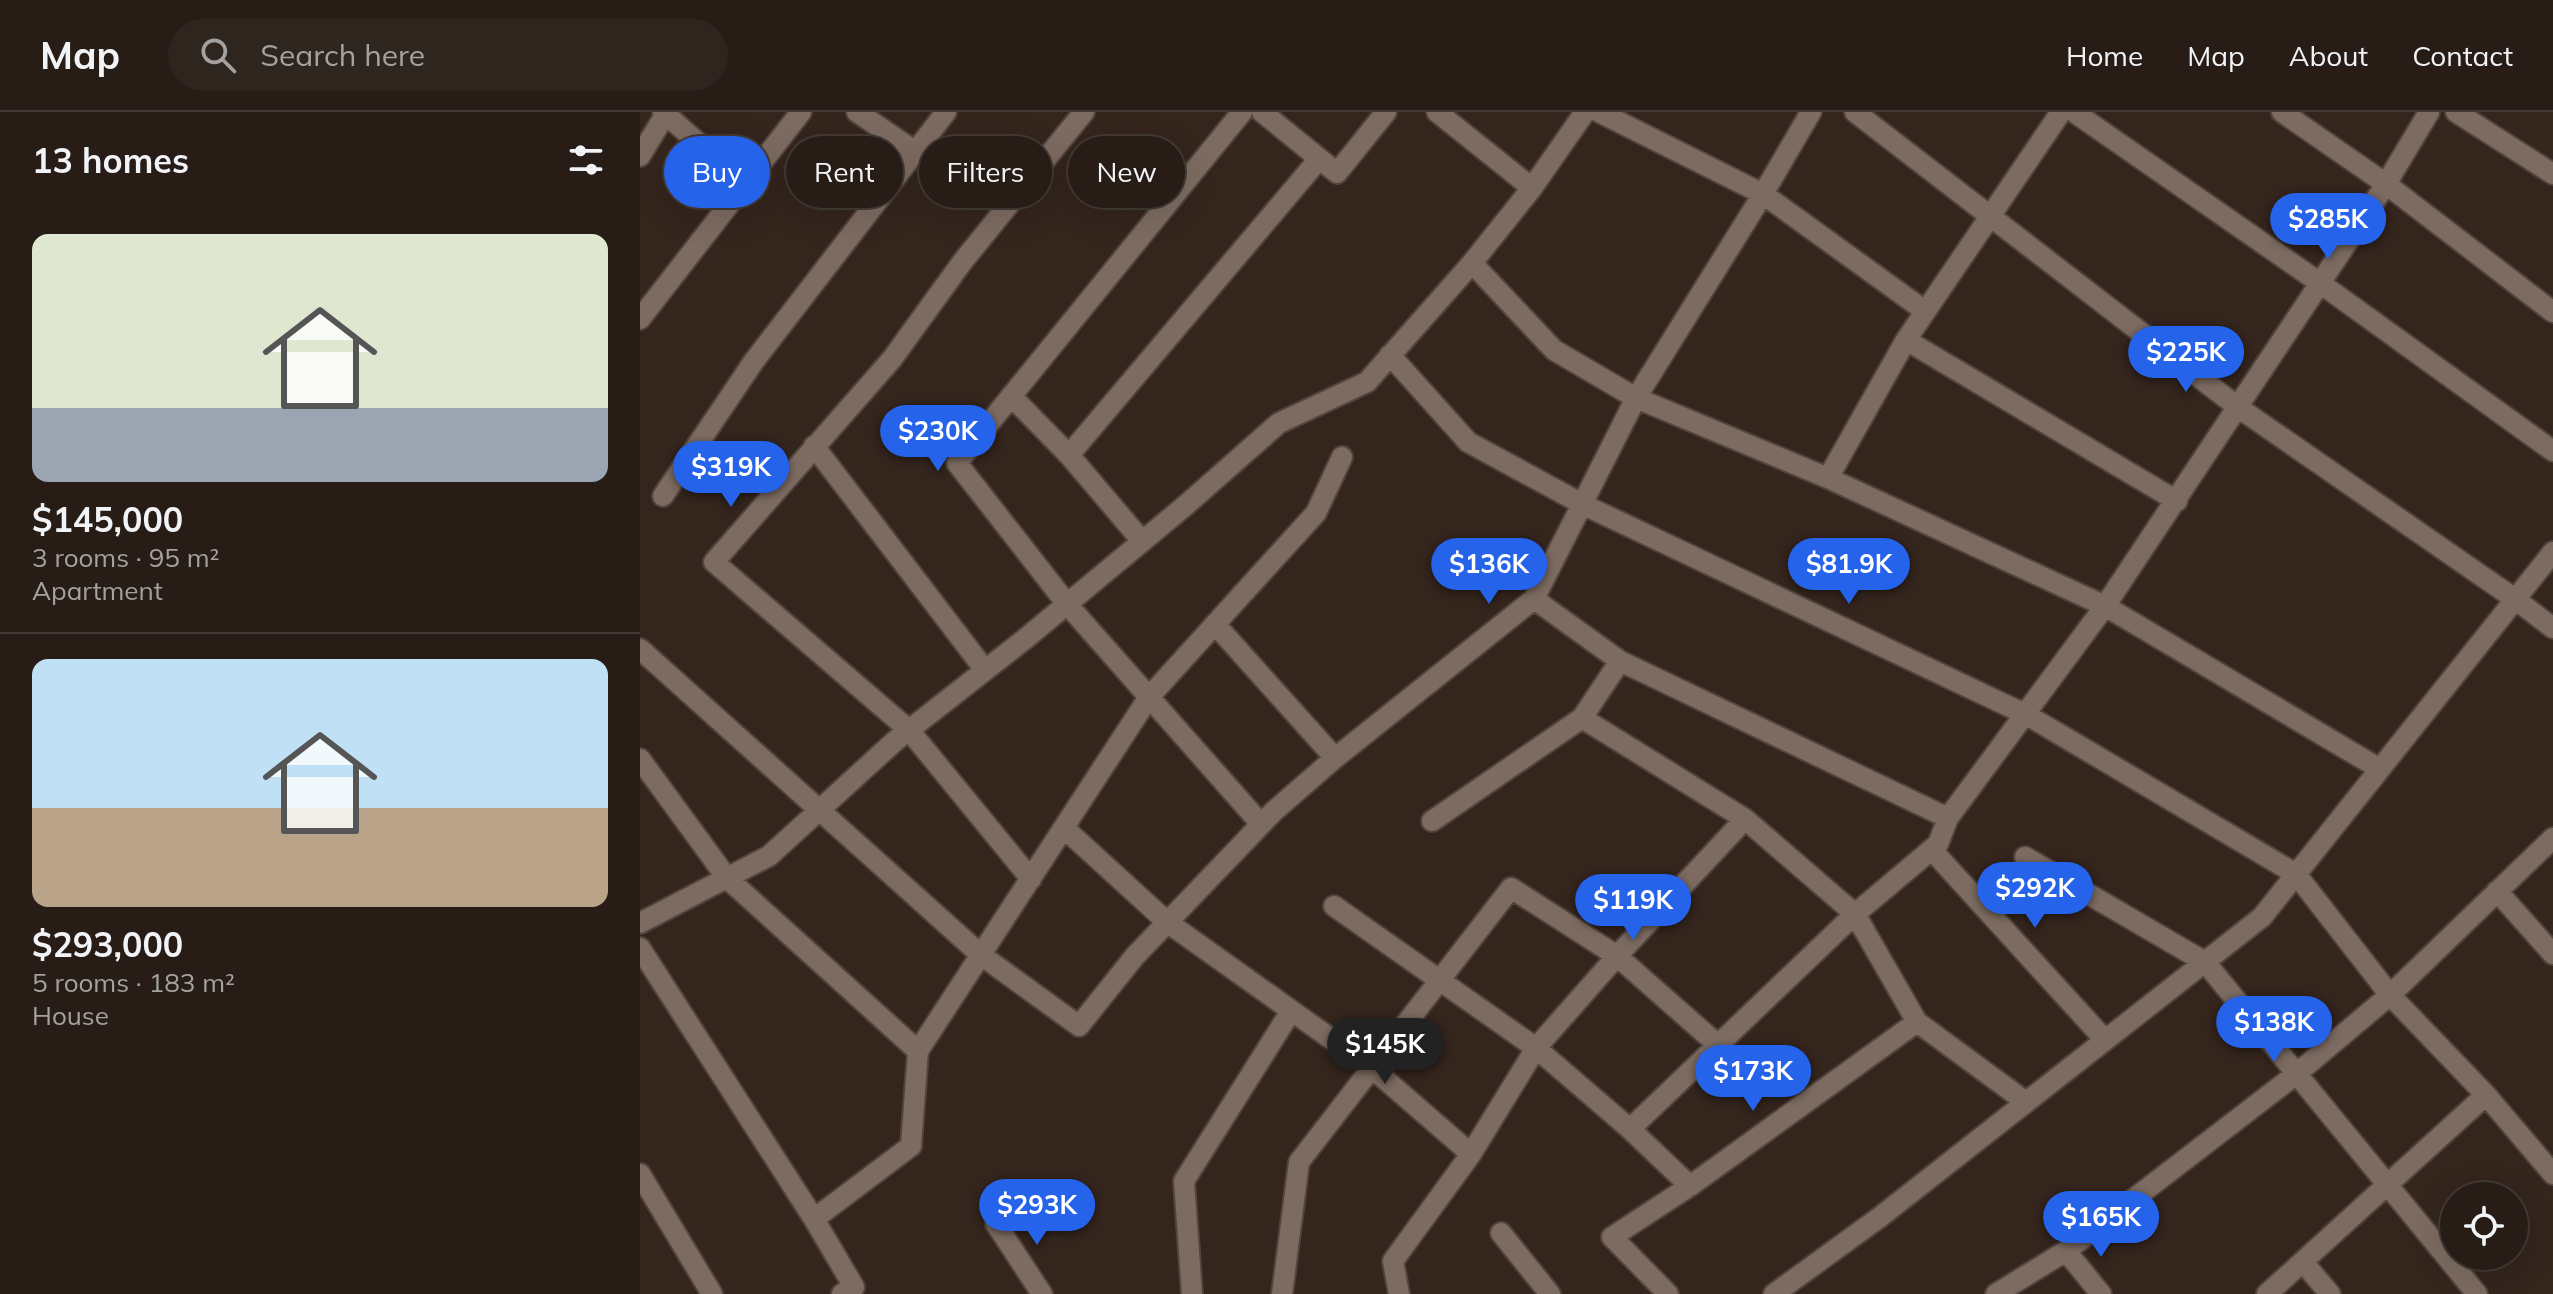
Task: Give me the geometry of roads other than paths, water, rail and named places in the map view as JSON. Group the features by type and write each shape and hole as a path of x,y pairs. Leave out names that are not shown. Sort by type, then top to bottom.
{"street":[{"path":"770,152 801,112"},
{"path":"857,112 916,152"},
{"path":"663,496 754,361 946,112"},
{"path":"1031,879 909,730 714,562 892,359 963,261 1084,112"},
{"path":"1242,112 957,463 1067,604 1261,824"},
{"path":"1262,112 1337,173 1386,112"},
{"path":"1437,112 1532,188"},
{"path":"640,923 769,856 909,730 1067,604 1279,423 1367,382 1472,263 1532,188 1585,112"},
{"path":"1599,112 1763,194 1925,311"},
{"path":"640,649 981,955 1079,1026 1135,956 1261,824 1335,758 1534,599 1636,398 1811,112"},
{"path":"1855,112 2239,408 2553,628"},
{"path":"1828,478 1906,340 2061,112"},
{"path":"2074,112 2320,283 2553,451"},
{"path":"2282,112 2386,184 2553,312"},
{"path":"1630,1129 1855,914 1938,844 1948,818 2027,715 2177,501 2386,184 2429,112"},
{"path":"2456,112 2553,174"},
{"path":"640,156 665,113 691,136"},
{"path":"1069,455 1319,159"},
{"path":"640,319 726,208"},
{"path":"1472,263 1554,350 1636,398 1828,478 2105,606 2380,769"},
{"path":"1906,340 2177,501"},
{"path":"1390,355 1468,442 1584,505 2027,715 2296,874 2390,995 2486,1095 2553,1174"},
{"path":"1011,396 1069,455 1142,541"},
{"path":"814,446 985,670"},
{"path":"814,1219 911,1146 918,1051 1149,697 1316,513 1342,457"},
{"path":"1774,1294 1880,1217 2262,917 2553,552"},
{"path":"1534,599 1620,661 1948,818"},
{"path":"1215,624 1335,758"},
{"path":"1432,821 1582,718 1620,661"},
{"path":"1582,718 1745,819 1855,914 1917,1022 2026,1102"},
{"path":"640,759 727,878 918,1051"},
{"path":"1399,1294 1393,1261 1471,1154 1536,1048 1745,819"},
{"path":"1064,828 1167,922 1372,1068 1471,1154"},
{"path":"1996,1294 2066,1251 2295,1075 2390,995 2553,838"},
{"path":"1932,850 2105,1040"},
{"path":"2025,857 2205,962 2477,1294"},
{"path":"1282,1294 1299,1162 1511,888 1617,956 1718,1045"},
{"path":"2497,891 2553,954"},
{"path":"1334,906 1536,1048 1630,1129 1690,1186"},
{"path":"640,948 814,1219 854,1287 842,1294"},
{"path":"1192,1294 1184,1181 1291,1011"},
{"path":"1668,1294 1612,1237 1690,1186 1917,1022"},
{"path":"2267,1294 2486,1095"},
{"path":"640,1174 712,1294"},
{"path":"996,1224 1042,1294"},
{"path":"1501,1233 1550,1294"},
{"path":"2066,1251 2101,1294"},
{"path":"2303,1262 2330,1294"}]}
